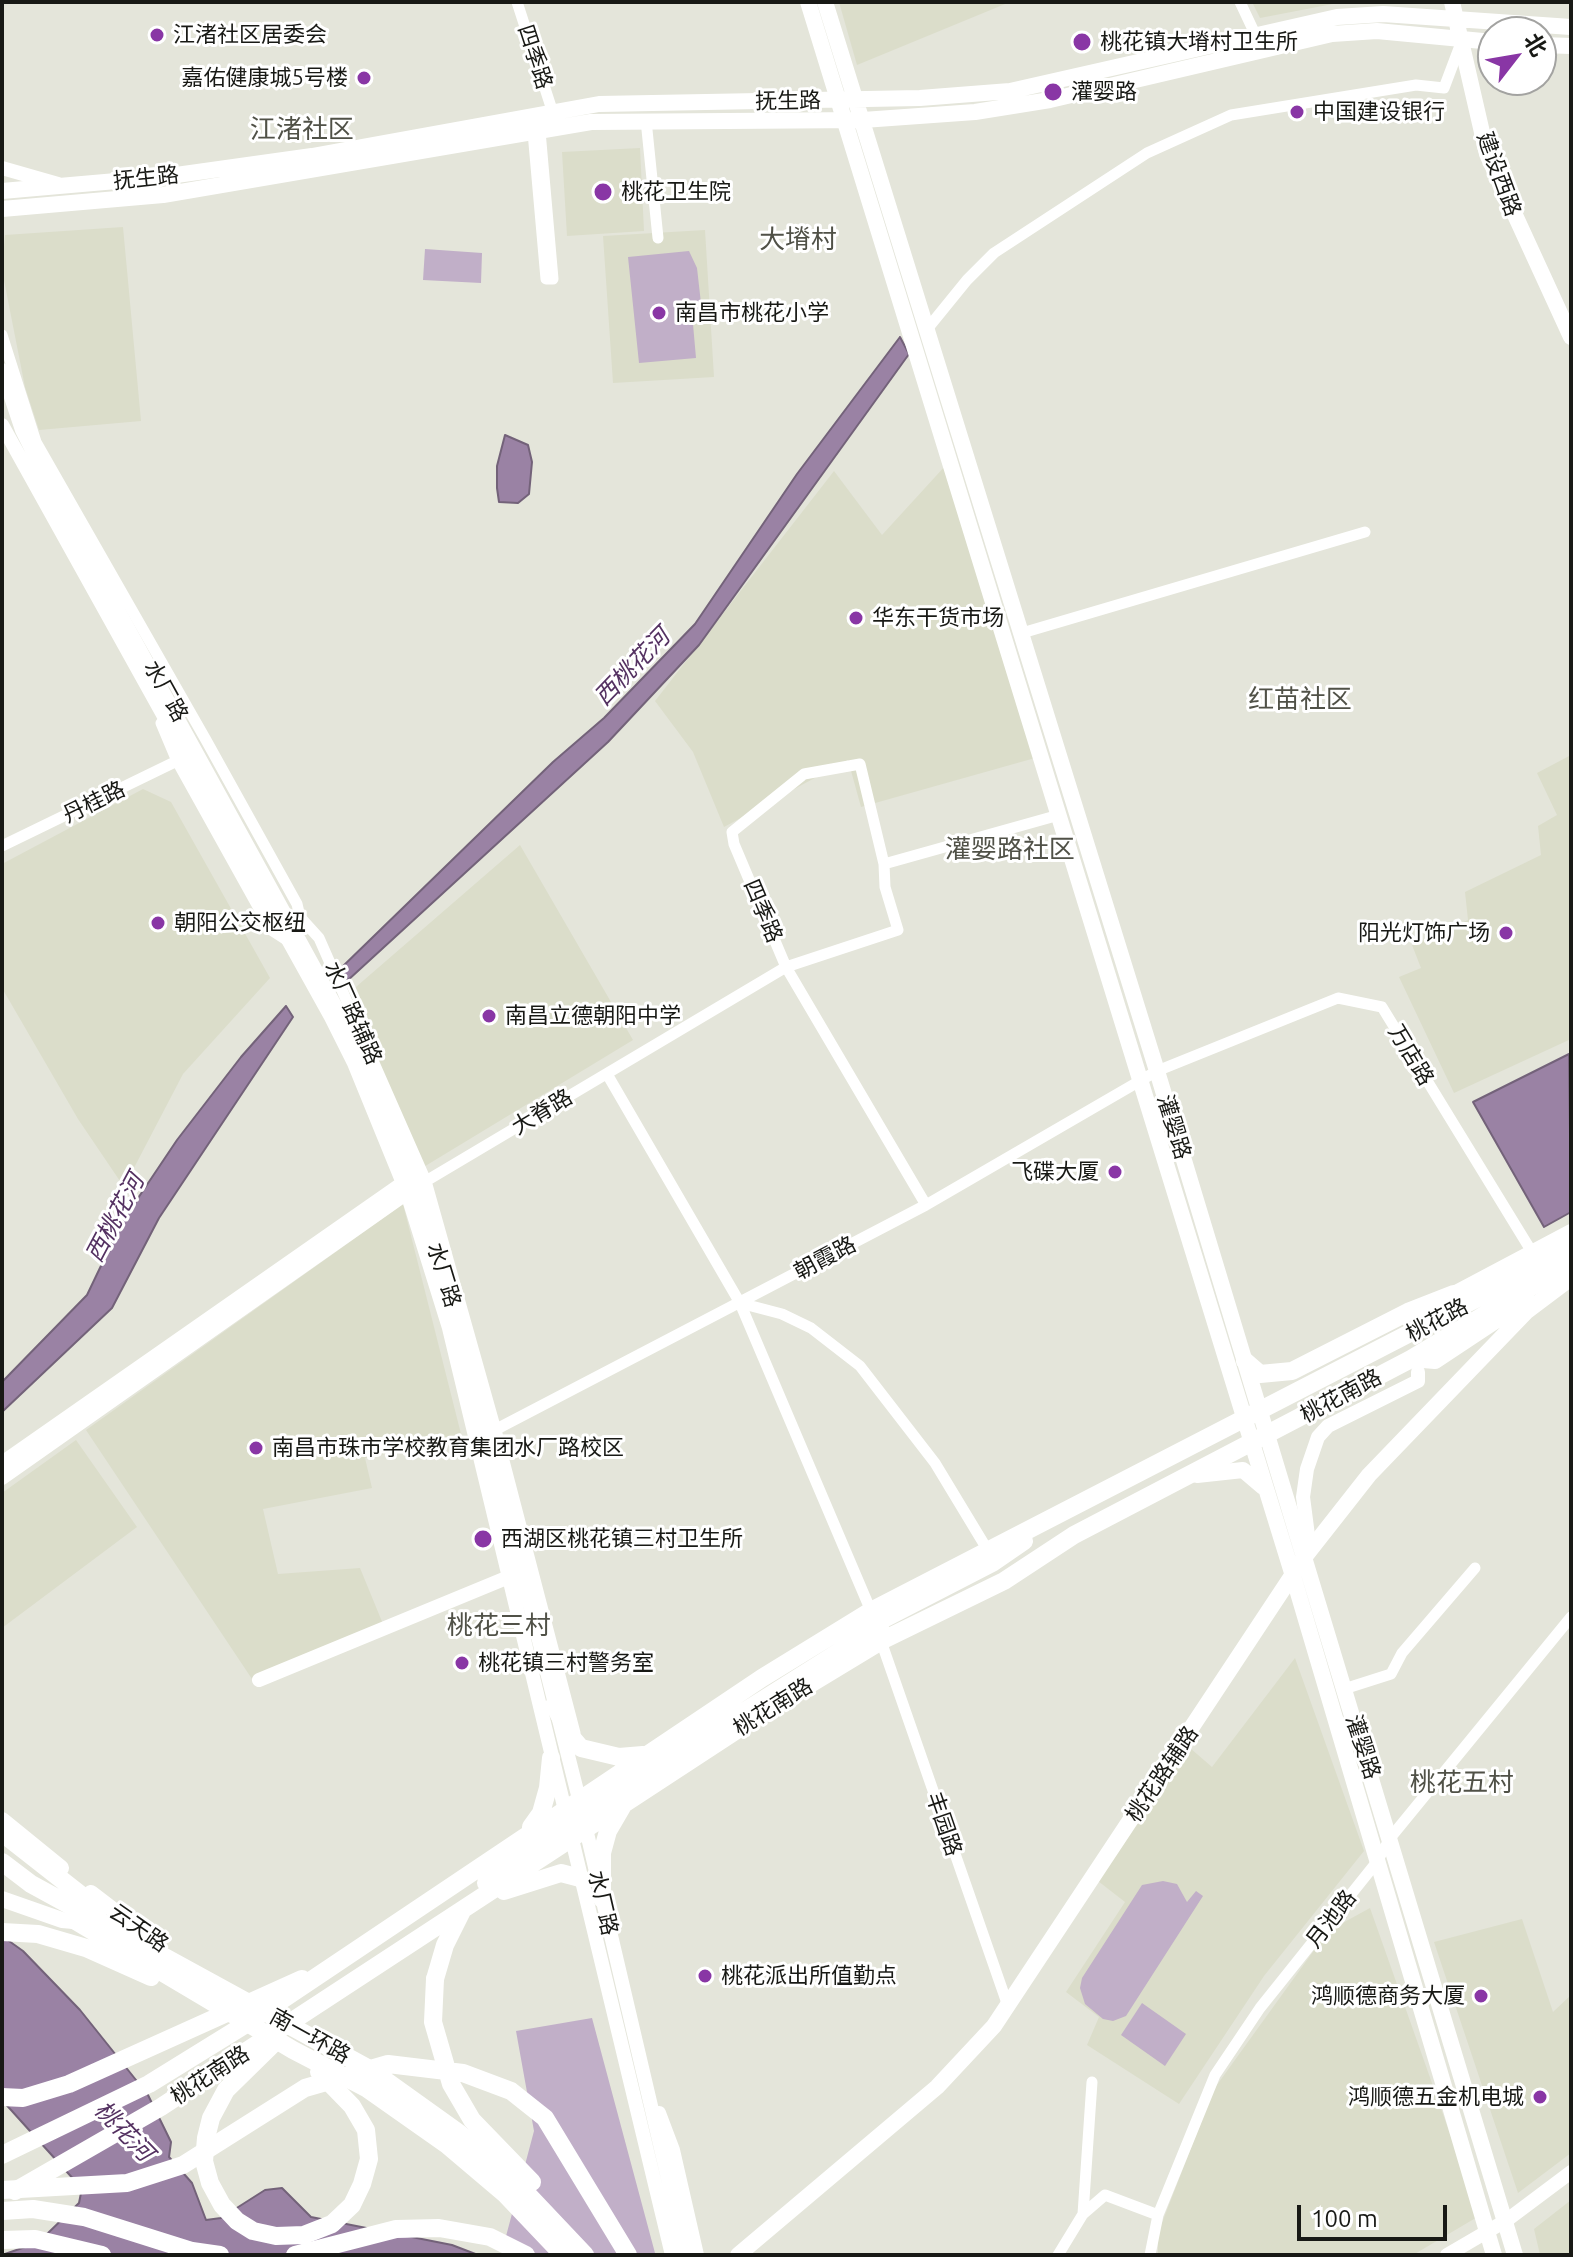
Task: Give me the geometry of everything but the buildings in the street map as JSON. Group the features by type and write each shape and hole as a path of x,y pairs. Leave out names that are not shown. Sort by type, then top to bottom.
{"main road":[{"name":"灌婴路","path":"808,2 1140,1080 1259,1439 1307,1555 1344,1689 1507,2220 1515,2255"},
{"name":"灌婴路","path":"825,2 1245,1361 1252,1416"},
{"name":"建设西路","path":"1470,2 1472,20 1466,41 1487,154 1571,337"},
{"name":"抚生路","path":"2,191 162,177 312,156 599,104 857,100 1010,91 1337,17 1453,10 1472,20 1571,27"},
{"name":"建设西路","path":"1453,10 1466,41 1494,151 1571,322"},
{"name":"抚生路","path":"2,209 163,195 591,122 863,120 975,112 1050,100 1332,34 1377,31 1477,41"},
{"path":"1245,1361 1260,1374 1292,1371 1408,1312 1536,1259 1571,1232"},
{"name":"桃花路","path":"1252,1416 1430,1324 1536,1259 1571,1250"},
{"name":"桃花南路","path":"2,2198 161,2107 772,1707 881,1641 1004,1581 1074,1535 1180,1479 1414,1366 1571,1263"},
{"path":"1414,1366 1435,1361 1571,1276"},
{"name":"桃花路辅路","path":"738,2255 937,2087 994,2026 1307,1555 1369,1475 1527,1311 1571,1276"},
{"path":"1430,1324 1454,1294"},
{"path":"599,2255 472,2120 451,2084 439,2049 433,2022 435,1979 459,1916 475,1893 521,1852 866,1634 1063,1514 1252,1416"},
{"name":"灌婴路","path":"1259,1439 1267,1492 1494,2255"},
{"path":"1180,1479 1215,1471 1243,1470 1250,1472 1267,1492"},
{"path":"2,2097 23,2098 69,2084 302,1979 432,1907 520,1847 827,1652 991,1560 1074,1535"},
{"name":"桃花南路","path":"3,2154 149,2084 246,2024 527,1833 871,1611 991,1560"},
{"path":"554,1705 578,1745 595,1754 619,1757 646,1755"},
{"path":"527,1833 541,1813 551,1758"},
{"path":"602,1899 602,1853 608,1831 624,1803"},
{"name":"云天路","path":"2,1820 139,1933 182,1957 283,2028"},
{"path":"2,1833 91,1905 139,1933"},
{"name":"云天路","path":"2,1853 93,1923 266,2038"},
{"name":"南一环路","path":"2,1862 31,1884 371,2070 459,2133 516,2182 585,2255"},
{"path":"475,1902 544,1876 561,1873 580,1878"},
{"name":"南一环路","path":"2,1878 293,2050 366,2088 447,2145 506,2195 563,2255"},
{"path":"2,1899 62,1920 93,1923"},
{"path":"2,1932 38,1934 86,1948 205,1997"},
{"path":"293,2050 338,2089 366,2130 369,2159 352,2205 332,2224 304,2235 276,2236 253,2231 222,2205 210,2183 204,2161 206,2138 211,2118 226,2090 302,2016"},
{"path":"2,2190 127,2183 183,2165 305,2088 388,2064 463,2073 511,2091 545,2118 628,2255"},
{"path":"2,2211 33,2209 84,2217 192,2251 220,2255"},
{"path":"295,2255 396,2229 439,2228 490,2237 526,2255"},
{"path":"2,2240 35,2239 102,2255"}],"street":[{"name":"四季路","path":"517,2 553,113"},
{"path":"1240,2 1256,36"},
{"path":"928,328 967,280 994,253 1147,153 1231,115 1416,85 1444,88 1466,41"},
{"path":"646,120 658,238"},
{"path":"537,132 553,279 546,279 537,132"},
{"path":"2,168 66,185"},
{"path":"2,219 34,206"},
{"name":"水厂路辅路","path":"2,335 36,442 206,740 297,904 300,917 319,938 413,1184 414,1233 512,1575"},
{"name":"水厂路","path":"2,370 22,430 49,484 303,941 364,1058 413,1184 459,1323 486,1435 551,1758 571,1804"},
{"name":"水厂路","path":"2,425 143,682 181,759 289,942 354,1063 413,1184"},
{"path":"2,432 113,629"},
{"path":"1022,633 1365,532"},
{"name":"丹桂路","path":"2,846 181,759"},
{"name":"四季路","path":"884,864 860,764 804,774 732,832 786,967 926,1205"},
{"path":"884,864 1059,815"},
{"name":"大脊路","path":"2,1463 413,1184 607,1074 786,967 898,930 885,887 884,864"},
{"name":"万店路","path":"1157,1071 1338,998 1382,1007 1536,1259"},
{"name":"朝霞路","path":"486,1435 926,1205 1157,1071"},
{"path":"607,1074 740,1303 871,1611"},
{"name":"大脊路","path":"2,1478 413,1184"},
{"path":"740,1303 782,1314 811,1328 860,1366 935,1463 991,1560"},
{"path":"1474,1336 1485,1354"},
{"path":"1307,1555 1303,1497 1307,1469 1318,1437 1328,1426 1418,1381 1414,1366"},
{"path":"486,1435 578,1745"},
{"path":"1344,1689 1391,1674 1402,1653 1475,1568"},
{"path":"259,1680 512,1575"},
{"name":"水厂路","path":"512,1575 554,1705 578,1834 602,1899 686,2255"},
{"name":"月池路","path":"1150,2255 1158,2215 1215,2075 1260,2008 1376,1863 1391,1837 1571,1617"},
{"name":"丰园路","path":"881,1641 1008,2006"},
{"name":"水厂路","path":"578,1834 580,1878 672,2255"},
{"path":"1083,2214 1092,2082"},
{"path":"648,2094 663,2119 673,2150 697,2255"},
{"path":"1447,2255 1507,2220 1571,2172"},
{"path":"1058,2255 1083,2214 1105,2195 1158,2215"}],"shaded area":[{"path":"839,2 1010,2 857,65"},
{"path":"1252,2 1343,2 1260,18"},
{"name":"桃花卫生院","path":"640,148 644,231 567,236 562,152"},
{"path":"123,227 141,421 39,430 25,387 2,270 5,235"},
{"name":"南昌市桃花小学","path":"705,230 714,377 613,383 603,236"},
{"path":"425,249 482,253 481,283 423,280"},
{"path":"689,251 697,268 702,312 692,313 696,358 639,363 628,257"},
{"name":"华东干货市场","path":"946,465 1035,758 861,807 848,760 724,827 693,752 655,701 834,471 882,535"},
{"name":"阳光灯饰广场","path":"1571,755 1571,1039 1454,1093 1399,977 1421,968 1412,945 1468,920 1465,892 1541,855 1538,826 1557,815 1537,773"},
{"path":"143,789 171,802 270,978 183,1074 124,1187 78,1119 2,988 2,864"},
{"name":"南昌立德朝阳中学","path":"520,845 633,1040 422,1168 349,993"},
{"name":"南昌市珠市学校教育集团水厂路校区","path":"403,1204 462,1438 365,1458 372,1488 263,1509 278,1574 360,1568 383,1624 252,1679 86,1430"},
{"path":"76,1440 137,1527 2,1628 2,1493"},
{"path":"1295,1658 1364,1851 1264,1976 1179,2104 1087,2045 1099,2017 1066,1992 1125,1902 1098,1881 1190,1748 1212,1767"},
{"path":"1163,1881 1177,1884 1187,1902 1196,1891 1203,1896 1126,2016 1113,2021 1103,2019 1085,2004 1080,1988 1082,1978 1142,1885"},
{"path":"1370,1908 1479,2216 1413,2255 1158,2255 1158,2233 1214,2089 1328,1931"},
{"name":"鸿顺德商务大厦","path":"1522,1919 1553,2012 1571,1995 1571,2153 1518,2193 1434,1942"},
{"path":"1142,2003 1186,2034 1165,2066 1121,2035"},
{"path":"592,2018 655,2253 501,2255 534,2131 516,2031"},
{"path":"1571,2200 1571,2255 1540,2255 1534,2229"}],"water":[{"path":"900,337 909,354 699,645 608,742 347,981 340,969 553,762 604,718 695,624 797,474"},
{"path":"505,435 528,445 532,462 529,494 518,503 499,502 497,466"},
{"path":"286,1006 293,1017 159,1218 112,1308 2,1412 2,1382 87,1295 122,1222 177,1140 241,1057"},
{"path":"1569,1054 1571,1212 1544,1227 1473,1102"},
{"name":"桃花河","path":"2,1936 23,1951 80,2010 148,2095 171,2142 169,2157 192,2183 206,2220 221,2218 265,2190 282,2188 311,2217 452,2245 478,2255 2,2255 31,2245 47,2234 79,2203 81,2193 76,2182 2,2100"}],"place":[{"name":"江渚社区居委会","path":"157,35"},
{"name":"桃花镇大塉村卫生所","path":"1082,42"},
{"name":"嘉佑健康城5号楼","path":"364,78"},
{"name":"灌婴路","path":"1053,92"},
{"name":"中国建设银行","path":"1297,112"},
{"name":"桃花卫生院","path":"603,192"},
{"name":"南昌市桃花小学","path":"659,313"},
{"name":"华东干货市场","path":"856,618"},
{"name":"朝阳公交枢纽","path":"158,923"},
{"name":"阳光灯饰广场","path":"1506,933"},
{"name":"南昌立德朝阳中学","path":"489,1016"},
{"name":"飞碟大厦","path":"1115,1172"},
{"name":"南昌市珠市学校教育集团水厂路校区","path":"256,1448"},
{"name":"西湖区桃花镇三村卫生所","path":"483,1539"},
{"name":"桃花镇三村警务室","path":"462,1663"},
{"name":"桃花派出所值勤点","path":"705,1976"},
{"name":"鸿顺德商务大厦","path":"1481,1996"},
{"name":"鸿顺德五金机电城","path":"1540,2097"}],"district":[{"name":"江渚社区","path":"302,129"},
{"name":"大塉村","path":"798,239"},
{"name":"红苗社区","path":"1300,699"},
{"name":"灌婴路社区","path":"1010,849"},
{"name":"桃花三村","path":"499,1625"},
{"name":"桃花五村","path":"1462,1782"}],"water label":[{"name":"西桃花河","path":"632,667"},
{"name":"西桃花河","path":"115,1218"}]}
